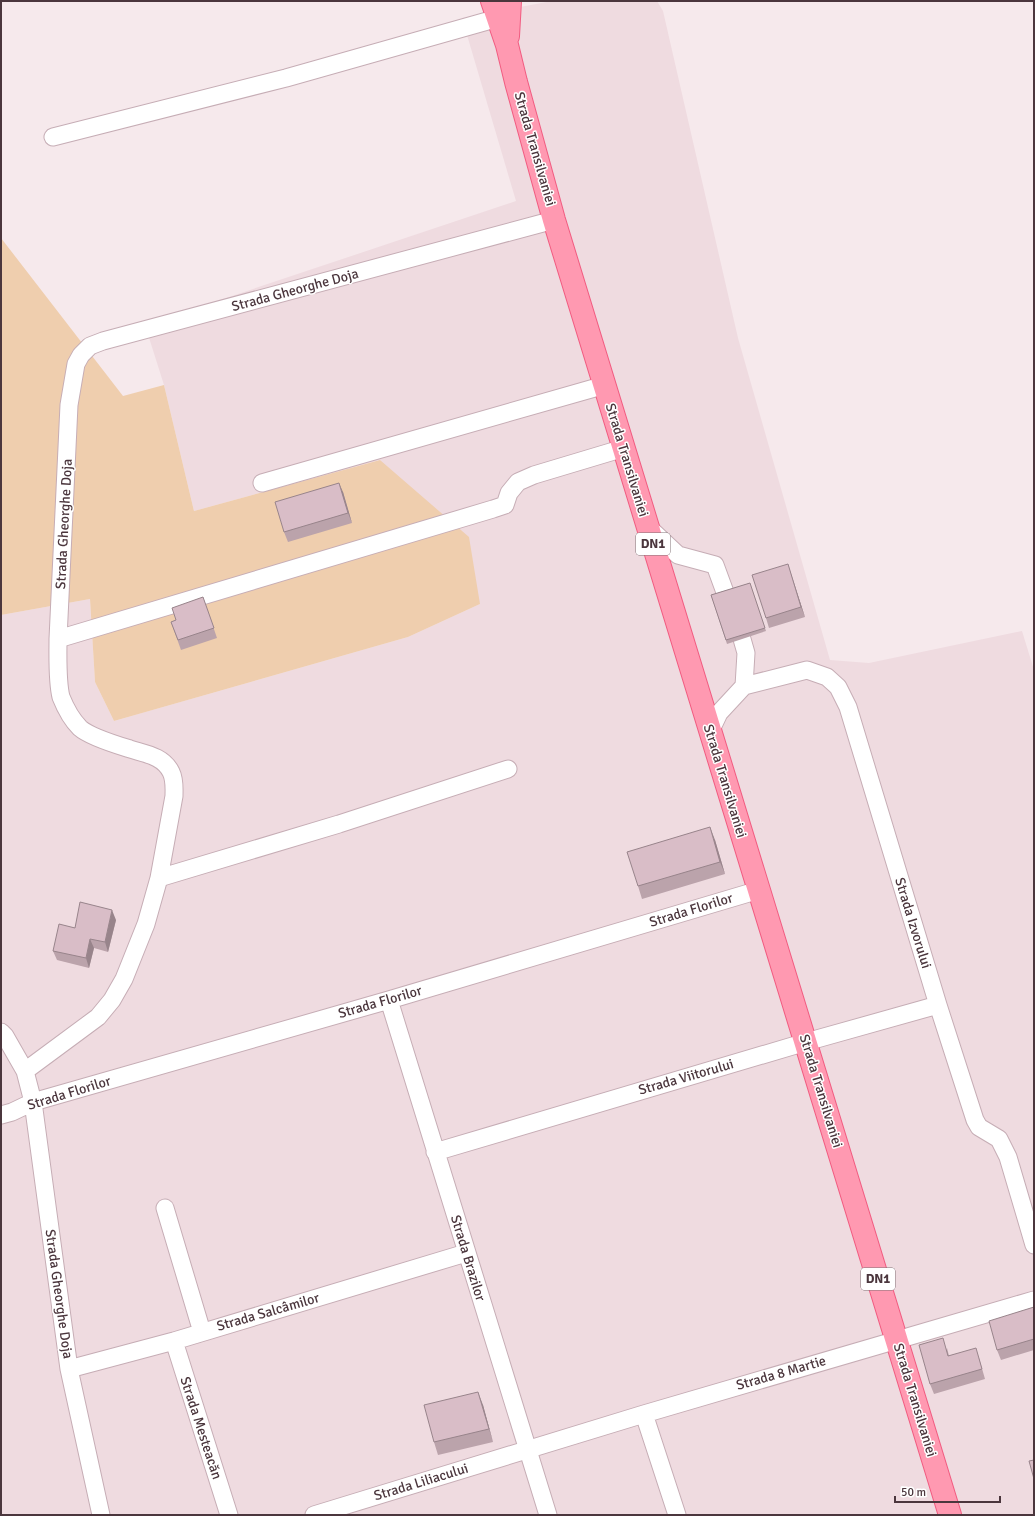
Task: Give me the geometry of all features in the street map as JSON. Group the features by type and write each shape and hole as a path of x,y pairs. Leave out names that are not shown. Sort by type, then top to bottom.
{"main road":[{"name":"Strada Transilvaniei","path":"500,7 516,82 554,220 950,1515"}],"street":[{"path":"53,137 286,78 500,7"},
{"name":"Strada Gheorghe Doja","path":"25,1072 98,1017 112,1000 133,959 146,924 159,878 174,796 175,782 172,773 168,766 159,758 103,740 81,728 68,712 61,696 58,639 69,405 76,364 81,355 90,346 103,341 554,220"},
{"path":"262,483 605,385"},
{"path":"58,639 505,505 518,482 534,475 624,448"},
{"path":"647,526 678,555 715,565 726,595"},
{"path":"710,732 719,713 744,686 746,653 742,639"},
{"name":"Strada Izvorului","path":"744,686 807,670 827,677 838,687 848,707 938,1005 975,1120 979,1127 998,1139 1008,1157 1034,1245"},
{"path":"159,878 376,812 508,769"},
{"name":"Strada Florilor","path":"1,1115 12,1112 33,1102 389,1000 759,890"},
{"name":"Strada Brazilor","path":"389,1000 548,1515"},
{"name":"Strada Viitorului","path":"435,1152 806,1042 938,1005"},
{"name":"Strada Gheorghe Doja","path":"1,1032 5,1036 25,1072 33,1102 69,1369 101,1515"},
{"path":"165,1208 202,1332"},
{"name":"Strada Salcâmilor","path":"69,1369 174,1341 466,1253"},
{"name":"Strada 8 Martie","path":"528,1449 896,1339 1034,1300"},
{"name":"Strada Mesteacăn","path":"174,1341 229,1515"},
{"path":"644,1414 677,1515"},
{"name":"Strada Liliacului","path":"314,1515 351,1510 528,1449"}],"shaded area":[{"path":"552,1 657,1 663,11 738,338 830,660 869,663 1022,631 1034,670 1034,1515 1,1515 1,615 90,599 95,682 114,721 408,637 480,604 380,460 194,511 164,385 145,325 516,201 462,18"},
{"path":"1,238 123,396 164,385 194,511 380,460 469,537 480,604 408,637 114,721 95,682 90,599 1,615"}],"building":[{"path":"339,483 348,513 284,532 275,502"},
{"path":"788,564 801,607 766,618 752,575"},
{"path":"750,583 765,628 726,640 711,595"},
{"path":"203,597 214,628 178,640 171,622 176,620 172,608"},
{"path":"710,827 720,862 638,886 627,852"},
{"path":"80,902 112,910 105,942 90,939 86,958 53,951 59,924 75,928"},
{"path":"1034,1307 1034,1339 997,1350 989,1321"},
{"path":"943,1338 948,1356 976,1348 982,1369 930,1384 919,1345"},
{"path":"478,1392 489,1429 434,1442 424,1405"},
{"path":"1034,1460 1034,1479 1029,1461"}]}
